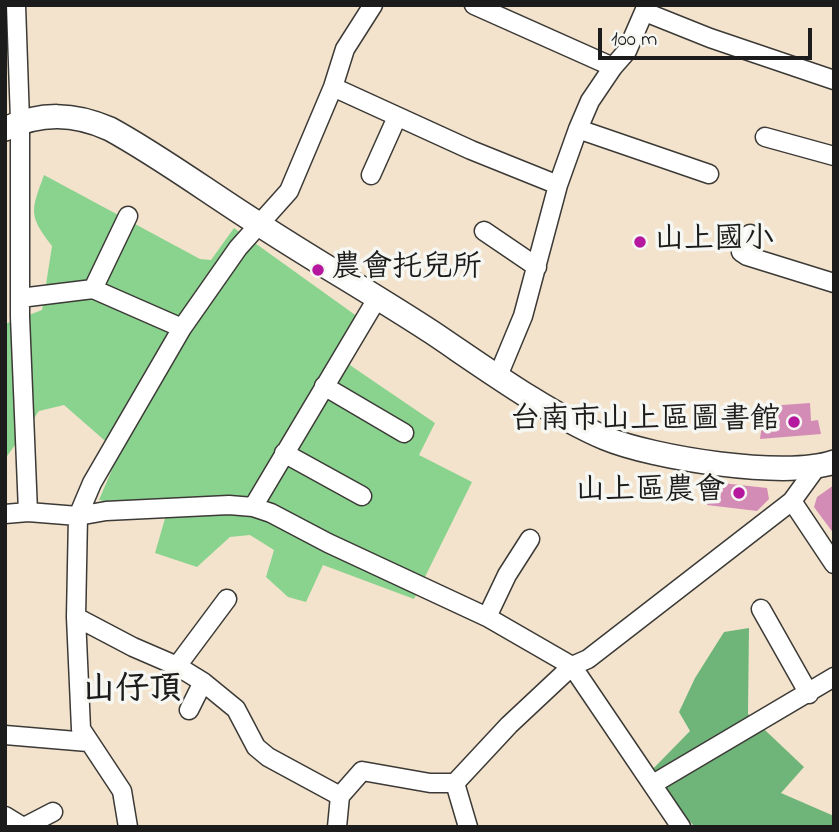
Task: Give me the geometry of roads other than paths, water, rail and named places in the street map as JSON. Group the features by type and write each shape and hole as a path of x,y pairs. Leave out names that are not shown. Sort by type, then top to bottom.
{"main road":[{"path":"13,125 55,115 77,117 97,123 129,139 498,376 586,429 643,451 761,467 825,465"}],"street":[{"path":"16,5 13,125 20,298 13,321 28,512"},
{"path":"131,824 122,791 81,729 76,617 78,516 93,483 182,328 238,248 289,191 333,87 345,49 373,5"},
{"path":"474,5 613,67"},
{"path":"498,376 523,316 558,185 578,129 590,101 627,51 646,9 710,38 834,80"},
{"path":"333,87 471,150 558,185"},
{"path":"371,175 397,117"},
{"path":"578,129 709,174"},
{"path":"765,137 834,156"},
{"path":"93,289 128,216"},
{"path":"484,231 537,267"},
{"path":"750,234 741,251 747,256 834,283"},
{"path":"20,298 93,289 182,328"},
{"path":"253,507 377,297"},
{"path":"324,386 404,433"},
{"path":"284,453 362,496"},
{"path":"337,827 340,796 362,771 430,783 455,783 509,725 572,666 588,659 792,501 825,465"},
{"path":"792,501 834,564"},
{"path":"5,514 28,512 78,516 106,511 229,505 253,507 271,513 328,543 487,617 572,666 681,827"},
{"path":"487,617 530,539"},
{"path":"177,666 227,599"},
{"path":"761,609 809,694"},
{"path":"76,617 133,647 177,666 203,682 236,709 256,747 268,757 340,796"},
{"path":"653,784 834,677"},
{"path":"189,710 203,682"},
{"path":"5,735 88,742"},
{"path":"455,783 468,827"},
{"path":"5,816 23,827 53,813"}],"place":[{"name":"山上國小","path":"640,242"},
{"name":"農會托兒所","path":"318,270"},
{"name":"台南市山上區圖書館","path":"794,422"},
{"name":"山上區農會","path":"739,493"}],"district":[{"name":"山仔頂","path":"132,693"}]}
